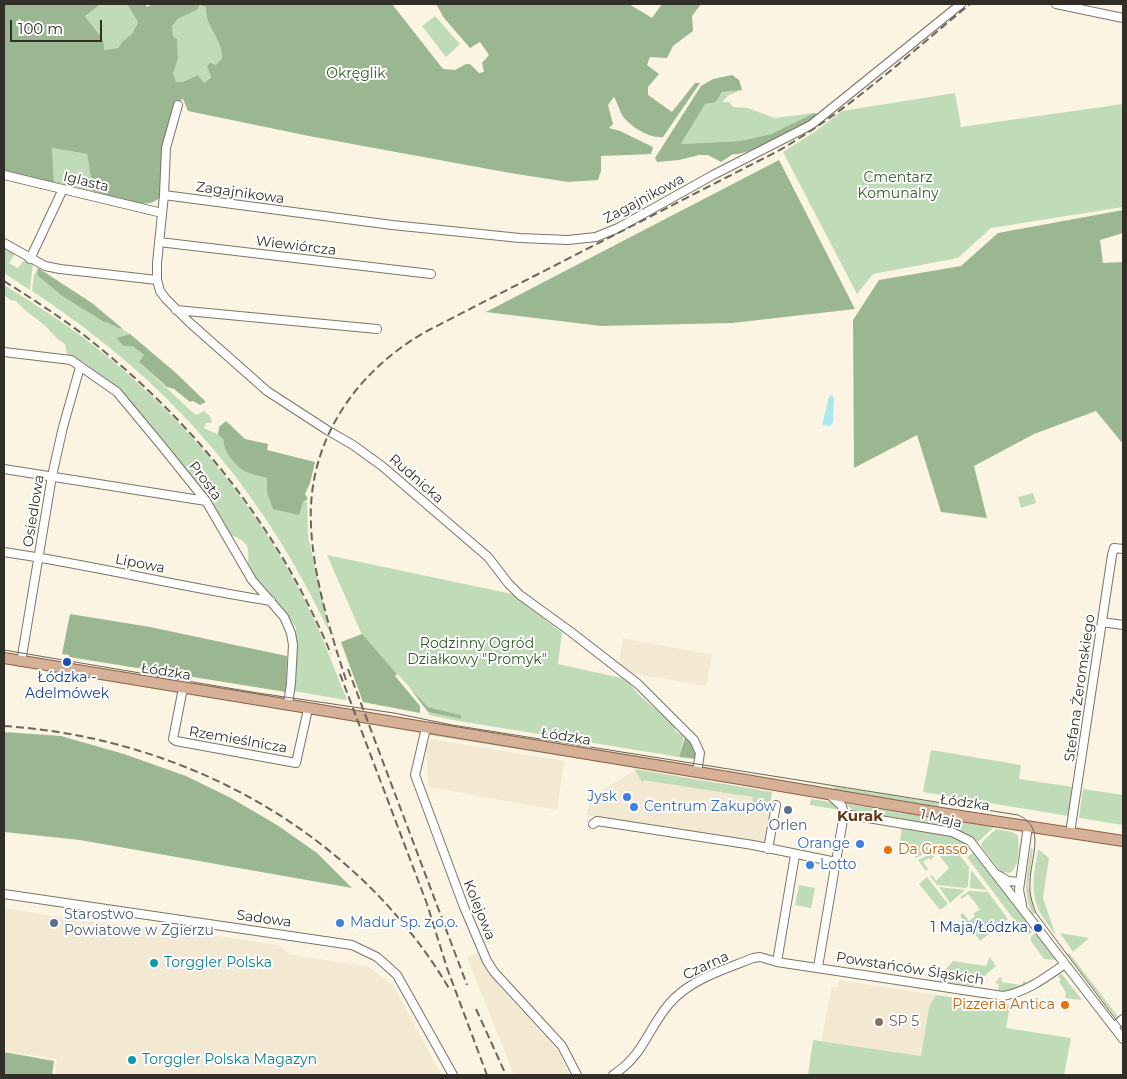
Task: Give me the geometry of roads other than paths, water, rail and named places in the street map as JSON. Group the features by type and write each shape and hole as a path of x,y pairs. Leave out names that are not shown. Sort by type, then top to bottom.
{"main road":[{"name":"Łódzka","path":"4,658 914,809 1123,841"}],"street":[{"name":"Zagajnikowa","path":"164,195 392,225 520,238 568,240 596,237 618,228 713,175 811,125 961,4"},
{"path":"1056,4 1123,18"},
{"path":"4,243 45,266 157,280 166,148 178,105"},
{"name":"Iglasta","path":"4,175 162,212"},
{"path":"30,259 63,189"},
{"name":"Wiewiórcza","path":"159,242 431,274"},
{"name":"Rudnicka","path":"157,280 163,295 176,310 267,391 326,430 348,441 382,466 488,557 520,595 638,684 694,740 700,753 697,772"},
{"path":"176,310 377,329"},
{"name":"Prosta","path":"4,352 65,358 100,378 121,396 206,501 252,580 284,617 292,639 291,682 288,705"},
{"name":"Osiedlowa","path":"22,662 52,476 80,367"},
{"path":"4,468 206,501"},
{"name":"Stefana Żeromskiego","path":"1070,833 1114,548 1123,549"},
{"name":"Lipowa","path":"4,552 271,602"},
{"path":"1102,622 1123,625"},
{"name":"Rzemieślnicza","path":"183,688 173,739 176,741 296,763 308,709"},
{"name":"Kolejowa","path":"426,728 415,775 464,907 487,961 494,972 562,1046 577,1075"},
{"path":"828,794 842,806 844,814"},
{"path":"768,849 776,805"},
{"name":"Powstańców Śląskich","path":"844,814 818,967 1003,996 1016,994 1028,988 1066,964"},
{"name":"1 Maja","path":"844,814 958,834 967,838 1123,1038"},
{"path":"592,824 597,821 836,862"},
{"name":"1 Maja","path":"1025,912 1018,895 1028,826"},
{"path":"777,962 795,855"},
{"path":"995,873 1008,880 1020,882"},
{"name":"Sadowa","path":"4,894 352,945 364,949 385,962 402,982 453,1075"},
{"name":"Czarna","path":"613,1075 631,1062 642,1048 662,1014 682,990 699,980 753,958 760,957 777,962 818,967"},
{"path":"1114,1027 1123,1019"}],"water":[{"path":"832,395 834,398 833,422 830,426 822,425 829,397"}],"tram line":[{"path":"4,650 258,693 394,713 452,725 1018,815 1027,820 1035,835 1030,886 1031,898 1036,913 1123,1029"}],"railway":[{"path":"346,680 328,623 315,564 311,525 312,494 317,465 327,437 341,412 358,388 378,366 401,347 427,331 778,151 829,118 877,82 970,4"},
{"path":"4,281 65,321 100,348 137,380 204,449 263,526 311,610 331,654"},
{"path":"348,669 467,985"},
{"path":"340,674 427,904 447,968 487,1075"},
{"path":"4,726 71,734 137,750 200,773 260,803 316,840 367,884 412,934 450,990"},
{"path":"476,1009 506,1075"}],"place":[{"name":"Łódzka - Adelmówek","path":"67,662"},
{"name":"Jysk","path":"627,797"},
{"name":"Centrum Zakupów","path":"634,807"},
{"name":"Orlen","path":"788,810"},
{"name":"Orange","path":"860,844"},
{"name":"Da Grasso","path":"888,850"},
{"name":"Lotto","path":"810,865"},
{"name":"Starostwo Powiatowe w Zgierzu","path":"54,923"},
{"name":"Madur Sp. z o.o.","path":"340,923"},
{"name":"1 Maja/Łódzka","path":"1038,928"},
{"name":"Torggler Polska","path":"154,963"},
{"name":"Pizzeria Antica","path":"1065,1005"},
{"name":"SP 5","path":"879,1022"},
{"name":"Torggler Polska Magazyn","path":"132,1060"}],"district":[{"name":"Kurak","path":"860,817"}],"park label":[{"name":"Okręglik","path":"356,74"},
{"name":"Cmentarz Komunalny","path":"898,186"},
{"name":"Rodzinny Ogród Działkowy \"Promyk\"","path":"477,652"}]}
